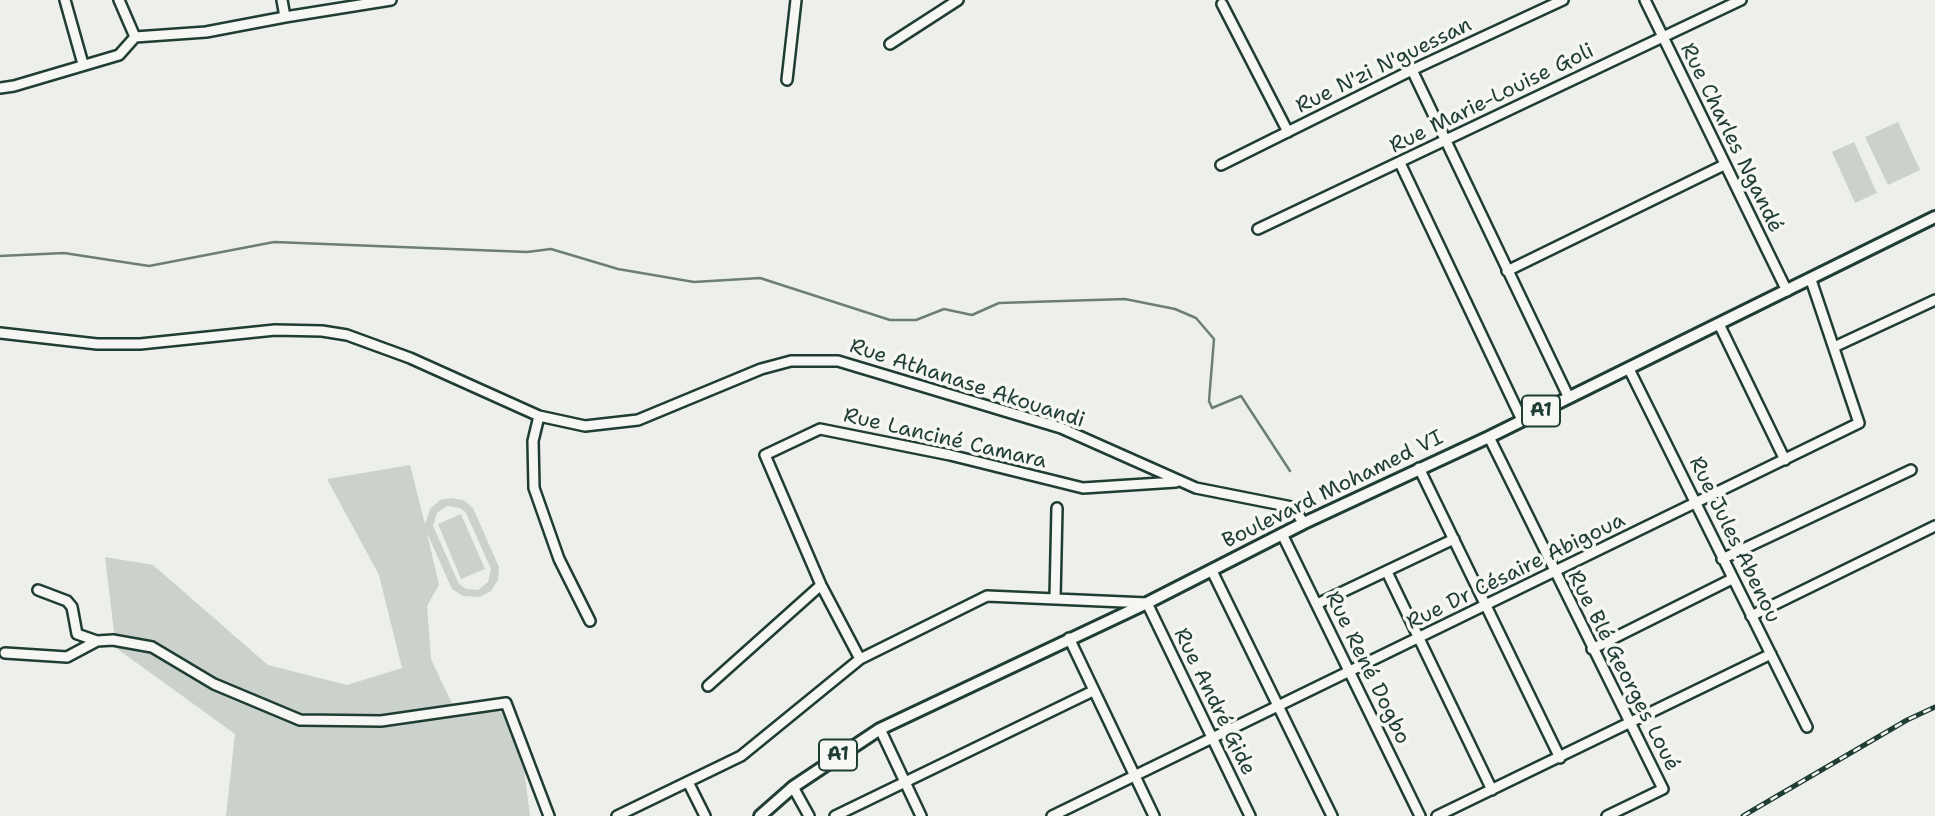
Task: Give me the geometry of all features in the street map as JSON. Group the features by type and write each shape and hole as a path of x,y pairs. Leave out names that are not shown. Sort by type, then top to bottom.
{"main road":[{"name":"Boulevard Mohamed VI","path":"760,816 793,787 880,729 1147,603 1304,523 1489,437 1935,217"}],"street":[{"path":"65,0 83,64"},
{"path":"119,0 135,37"},
{"path":"282,0 285,17"},
{"path":"0,88 119,55 135,37 206,32 391,0"},
{"path":"787,80 796,0"},
{"path":"890,44 958,0"},
{"name":"Rue N'zi N'guessan","path":"1220,165 1412,70 1563,0"},
{"name":"Rue Charles Ngandé","path":"1646,0 1787,291"},
{"name":"Rue Marie-Louise Goli","path":"1258,229 1741,0"},
{"path":"1222,4 1288,132"},
{"path":"1412,70 1569,398"},
{"path":"1400,163 1522,420"},
{"path":"1507,271 1724,165"},
{"name":"Rue Dr Césaire Abigoua","path":"1052,816 1859,423 1811,280"},
{"path":"1834,347 1935,300"},
{"path":"1719,324 1785,460"},
{"name":"Rue Athanase Akouandi","path":"0,333 97,344 140,344 275,330 323,331 377,345 540,416 585,426 638,420 761,369 791,361 827,360 863,367 1061,428 1196,488 1292,507 1304,523"},
{"name":"Rue Jules Abenou","path":"1629,369 1807,727"},
{"path":"540,416 533,441 534,488 559,559 590,621"},
{"name":"Rue Lanciné Camara","path":"860,659 821,585 765,455 820,429 950,455 1083,488 1179,482"},
{"name":"Rue Blé Georges Loué","path":"1489,437 1663,789 1607,816"},
{"path":"1419,468 1560,758"},
{"path":"1722,559 1912,470"},
{"path":"1055,598 1058,508"},
{"path":"1751,616 1935,526"},
{"name":"Rue René Dogbo","path":"1283,536 1420,816"},
{"path":"1317,604 1454,539"},
{"path":"1212,571 1332,816"},
{"path":"1387,572 1492,790"},
{"path":"1592,649 1732,579"},
{"path":"708,686 821,585"},
{"path":"38,590 67,601 72,607 77,634 97,641 113,640 152,647 214,684 300,720 381,721 506,703 549,816"},
{"path":"617,816 741,755 860,659 987,596 1147,603"},
{"name":"Rue André Gide","path":"1147,603 1250,816"},
{"path":"1069,638 1154,816"},
{"path":"5,653 68,657 97,641"},
{"path":"1437,816 1771,654"},
{"path":"835,816 1093,691"},
{"path":"880,729 921,816"},
{"path":"688,782 705,816"},
{"path":"793,787 809,816"}],"shaded area":[{"path":"1898,122 1920,170 1888,185 1865,137"},
{"path":"1854,142 1877,193 1855,203 1832,152"},
{"path":"410,465 425,524 430,509 440,500 463,500 473,508 499,567 498,580 491,591 480,597 463,596 452,589 427,533 439,585 427,606 431,659 456,712 497,710 506,715 522,753 530,816 226,816 235,734 116,648 105,557 153,565 268,665 347,685 402,668 379,575 327,479","holes":["447,506 460,508 466,513 491,569 488,582 478,590 466,589 459,584 433,526 437,513"]},
{"path":"461,514 485,569 461,579 438,524"}],"waterway":[{"path":"0,256 64,253 149,266 274,242 527,252 551,249 618,269 694,282 760,278 890,320 916,320 944,309 972,315 999,303 1125,299 1175,309 1196,318 1214,339 1209,401 1212,408 1241,396 1290,471"}],"railway":[{"path":"1743,816 1907,720 1935,707"}]}
